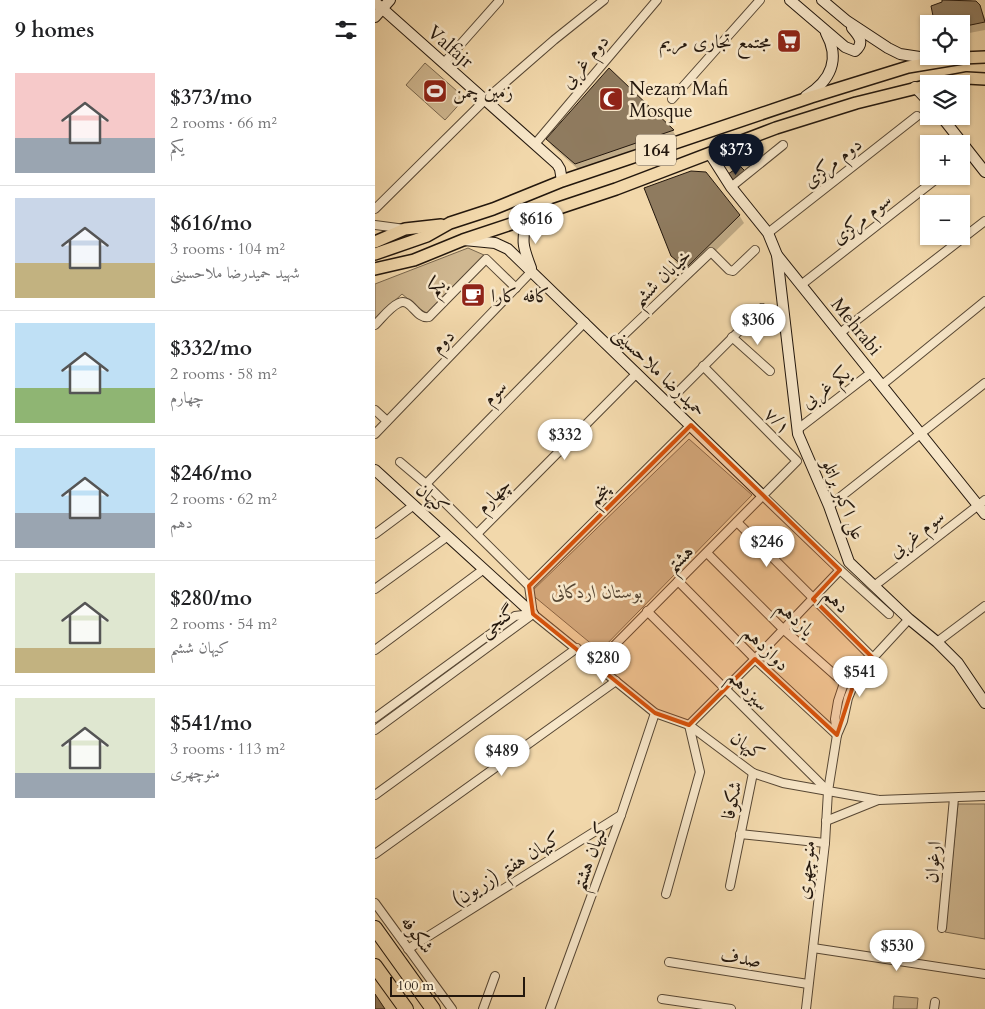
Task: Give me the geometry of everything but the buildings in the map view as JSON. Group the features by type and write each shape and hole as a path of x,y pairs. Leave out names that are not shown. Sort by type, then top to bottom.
{"highway":[{"path":"375,928 433,1009"},
{"path":"375,966 406,1009"}],"main road":[{"name":"164","path":"970,58 985,57"},
{"name":"164","path":"375,254 427,236 450,224 562,181 778,108 908,67 920,65"},
{"path":"970,78 985,79"},
{"name":"164","path":"375,268 414,260 463,240 710,154 776,128 856,103 920,86"},
{"path":"375,242 405,228 450,224"},
{"path":"375,275 414,260"}],"street":[{"path":"375,17 379,5 390,0"},
{"path":"375,209 485,100 554,40 604,0"},
{"name":"دوم غربی","path":"535,144 657,0"},
{"path":"672,99 761,0"},
{"path":"790,0 845,47 855,51 861,43 860,37 847,21"},
{"path":"822,0 847,21 887,48 899,54 920,57"},
{"path":"443,63 499,1"},
{"name":"Valfajr","path":"379,5 557,164 562,181"},
{"path":"778,108 817,89 826,80 834,61 829,38 823,28"},
{"path":"915,87 920,92"},
{"name":"دوم مرکزی","path":"768,233 917,116"},
{"path":"948,125 985,172"},
{"path":"731,187 783,145"},
{"name":"Mehrabi","path":"710,154 731,187 768,233 777,255 921,434 981,502 985,514"},
{"name":"سوم مرکزی","path":"801,285 929,185"},
{"path":"527,219 522,236 524,250 532,271"},
{"path":"840,333 985,221"},
{"path":"375,225 405,228"},
{"name":"حمیدرضا ملاحسینی","path":"463,240 495,242 508,249 763,496"},
{"name":"خیابان ششم","path":"611,348 711,252 729,270 733,271 755,250"},
{"name":"علی اکبر براتلو","path":"777,255 798,434 829,506 849,562 958,663 985,701"},
{"name":"یکم","path":"375,325 397,303 403,302 421,316 429,317 485,259 516,288"},
{"name":"دوم","path":"375,434 532,271"},
{"path":"881,385 985,302"},
{"path":"667,403 762,308"},
{"name":"سوم","path":"425,484 585,322"},
{"path":"732,337 770,371"},
{"name":"۷/۱","path":"703,366 797,462 763,496"},
{"name":"یکم غربی","path":"798,428 872,372"},
{"name":"چهارم","path":"477,534 637,373"},
{"path":"829,506 985,383"},
{"path":"375,410 387,421"},
{"name":"پنجم","path":"529,586 691,425"},
{"name":"کیهان","path":"400,462 529,586"},
{"name":"کیهان","path":"376,471 533,614 597,664 655,713 689,725 753,773 783,783 879,800 985,796"},
{"path":"763,496 889,614"},
{"name":"هشتم","path":"597,664 647,611 763,496"},
{"name":"سوم غربی","path":"874,586 981,502"},
{"path":"375,534 415,505"},
{"name":"دهم","path":"737,522 873,658"},
{"path":"375,589 448,536"},
{"name":"یازدهم","path":"707,553 783,629 844,683"},
{"path":"375,650 484,569"},
{"path":"667,894 700,772 689,725 840,570"},
{"name":"دوازدهم","path":"678,581 755,659 837,735"},
{"path":"529,586 533,614"},
{"path":"937,642 985,606"},
{"name":"سیزدهم","path":"647,611 828,791"},
{"name":"گنجی","path":"375,718 515,616 533,614"},
{"name":"گنجی","path":"375,730 533,614"},
{"name":"منوچهری","path":"807,1009 808,984 825,843 828,791 837,735 853,686 870,667 873,658 909,619"},
{"path":"375,795 577,648"},
{"name":"منوچهری","path":"837,735 835,719 844,683 864,661 873,658"},
{"path":"375,854 616,681"},
{"name":"کیهان هشتم","path":"550,1009 621,815 655,713"},
{"name":"شکوفا","path":"730,886 753,773"},
{"name":"ارغوان","path":"942,928 954,798"},
{"path":"826,821 879,800"},
{"name":"کیهان هفتم (زریون)","path":"408,949 621,815"},
{"name":"شکوفا","path":"741,834 825,843"},
{"name":"شکوفه","path":"375,903 452,1009"},
{"path":"813,948 985,974"},
{"name":"صدف","path":"669,962 808,984"},
{"path":"483,1009 495,976"},
{"path":"662,999 731,1009"}],"highlighted area":[{"path":"691,425 840,570 813,599 873,658 853,686 837,735 755,659 689,725 655,713 533,614 529,586"}],"green space":[{"name":"زمین چمن","path":"425,63 465,98 445,120 406,85"},
{"path":"468,248 484,255 426,314 402,294 375,319 375,284"},
{"name":"بوستان اردکانی","path":"689,439 752,495 600,651 530,593"},
{"path":"958,804 985,804 985,939 945,932"},
{"path":"894,996 918,998 917,1009 893,1009"}],"place":[{"name":"مجتمع تجاری مریم","path":"789,41"},
{"name":"زمین چمن","path":"435,91"},
{"name":"Nezam Mafi Mosque","path":"611,99"},
{"name":"کافه کارا","path":"473,295"}]}
